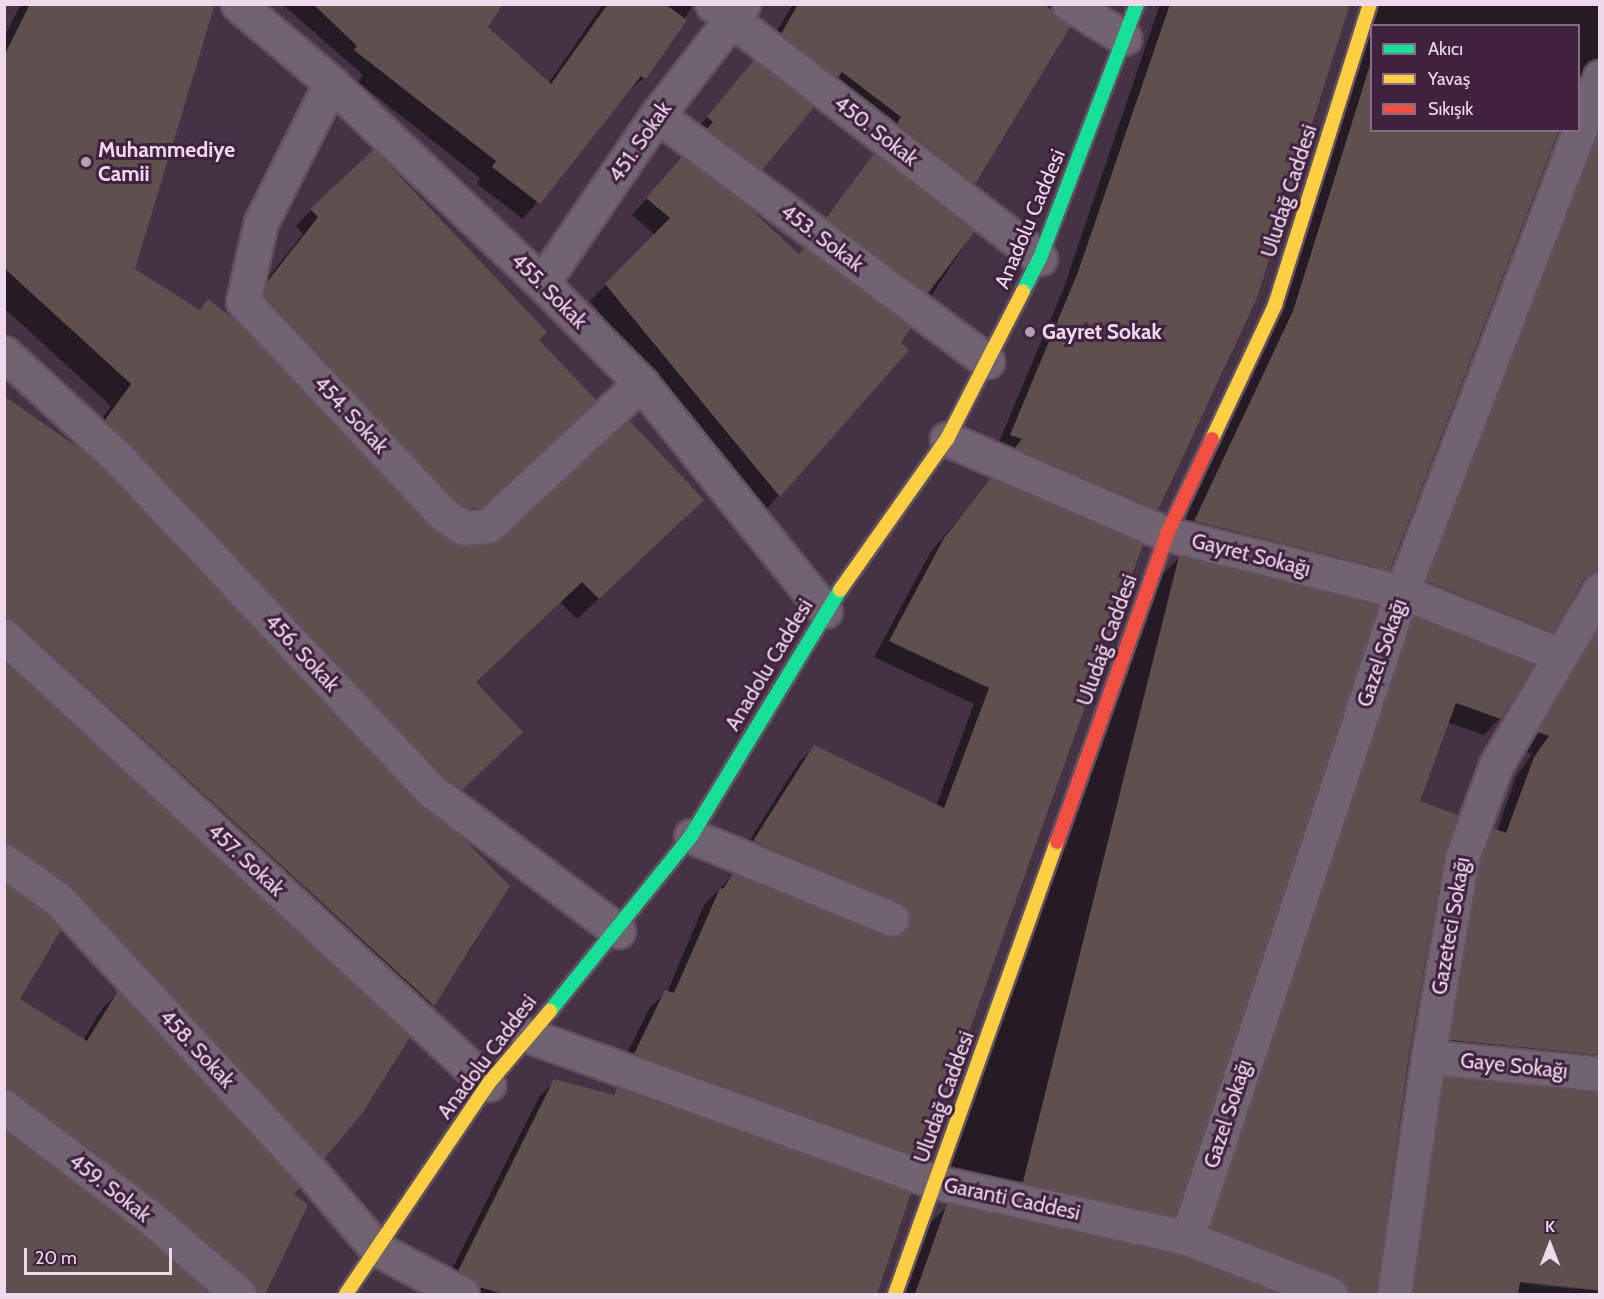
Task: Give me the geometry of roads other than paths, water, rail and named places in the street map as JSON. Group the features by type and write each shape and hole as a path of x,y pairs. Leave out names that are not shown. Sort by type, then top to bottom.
{"main road":[{"name":"Anadolu Caddesi","path":"346,1294 488,1084 527,1035 618,931 691,836 825,611 947,439 1040,258 1137,4"},
{"name":"Uludağ Caddesi","path":"895,1294 1167,534 1275,305 1370,4"}],"street":[{"name":"455. Sokak","path":"238,4 331,83 542,283 640,383 825,611"},
{"path":"1069,4 1124,38"},
{"name":"451. Sokak","path":"542,283 729,9"},
{"name":"450. Sokak","path":"729,9 1040,258"},
{"name":"Gazel Sokağı","path":"1580,127 1599,77"},
{"name":"454. Sokak","path":"331,83 261,222 243,301 443,514 464,528 488,526 640,383"},
{"name":"453. Sokak","path":"657,115 987,361"},
{"name":"Gazel Sokağı","path":"1187,1238 1402,592 1578,132"},
{"name":"456. Sokak","path":"4,353 118,458 432,791 618,931"},
{"name":"Gayret Sokağı","path":"947,439 1167,534 1402,592 1560,655"},
{"name":"Gazeteci Sokağı","path":"1394,1294 1428,1057 1462,858 1496,765 1599,589"},
{"name":"457. Sokak","path":"4,636 488,1084"},
{"path":"691,836 892,919"},
{"name":"458. Sokak","path":"4,861 58,899 311,1172 377,1249"},
{"name":"Garanti Caddesi","path":"527,1035 935,1182 1187,1238 1330,1294"},
{"name":"Gaye Sokağı","path":"1428,1057 1599,1074"},
{"name":"459. Sokak","path":"4,1107 147,1215 239,1294"},
{"path":"377,1249 462,1294"}],"place":[{"name":"Muhammediye Camii","path":"86,162"},
{"name":"Gayret Sokak","path":"1030,332"}]}
